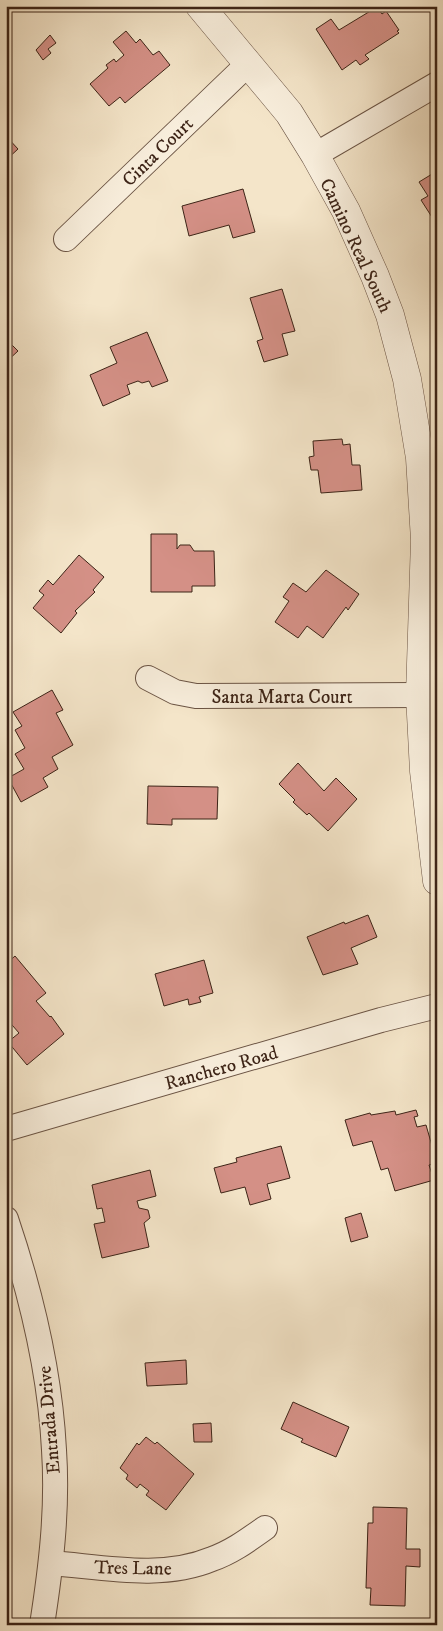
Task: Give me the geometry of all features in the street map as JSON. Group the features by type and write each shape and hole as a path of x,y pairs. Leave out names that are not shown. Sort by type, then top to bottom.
{"street":[{"name":"Camino Real South","path":"200,6 289,113 315,154 346,211 390,315 407,379 431,540 420,696 424,771 437,881"},
{"name":"Cinta Court","path":"66,239 248,64"},
{"path":"315,154 437,84"},
{"name":"Santa Marta Court","path":"148,678 175,692 196,696 420,696"},
{"name":"Ranchero Road","path":"6,1128 381,1020 437,1006"},
{"name":"Entrada Drive","path":"6,1219 19,1257 38,1334 50,1398 54,1451 54,1532 42,1625"},
{"name":"Tres Lane","path":"51,1563 149,1571 180,1568 211,1560 240,1547 265,1528"}],"building":[{"path":"377,7 382,14 386,11 399,30 397,31 399,33 365,55 369,59 360,65 356,60 342,70 316,29 331,19 339,30"},
{"path":"126,31 136,43 140,39 153,55 159,51 170,65 125,103 120,97 109,106 90,84 108,68 106,65 114,59 116,62 124,55 113,42"},
{"path":"50,35 56,43 48,49 51,53 43,60 36,50"},
{"path":"6,136 18,149 6,160"},
{"path":"437,171 437,225 421,200 428,196 419,182"},
{"path":"243,189 255,232 233,238 229,225 189,236 182,206"},
{"path":"282,289 295,331 282,334 288,355 264,362 257,341 263,339 250,298"},
{"path":"147,332 168,381 152,387 149,381 142,383 138,381 127,385 130,394 103,406 90,375 117,363 110,347"},
{"path":"6,339 18,351 6,362"},
{"path":"342,439 343,445 350,444 352,465 360,465 362,490 321,493 318,470 311,470 309,457 314,456 313,441"},
{"path":"151,534 177,534 177,549 180,545 190,545 194,551 214,551 215,586 192,586 192,592 151,592"},
{"path":"79,555 104,577 93,590 95,592 75,611 77,613 61,633 33,608 44,595 39,591 48,580 53,585"},
{"path":"326,570 359,594 348,610 346,607 323,638 307,626 298,638 275,622 289,601 283,597 293,583 306,592"},
{"path":"52,690 63,710 56,713 73,745 52,757 58,769 43,778 48,787 21,802 8,778 24,769 15,754 25,748 15,730 22,726 13,712"},
{"path":"298,763 324,791 336,778 357,799 328,831 309,813 307,815 293,802 295,800 279,784"},
{"path":"148,786 218,787 217,819 172,819 172,825 147,824"},
{"path":"368,915 377,937 351,948 358,964 323,975 307,937 344,922 345,924"},
{"path":"15,956 46,993 36,1001 51,1016 64,1034 27,1065 8,1042 19,1033 6,1018 6,964"},
{"path":"204,960 213,993 199,997 201,1002 189,1005 188,999 164,1006 155,974"},
{"path":"416,1110 418,1116 414,1117 417,1127 426,1125 437,1163 429,1165 434,1180 395,1191 388,1168 381,1170 372,1141 353,1146 345,1120 370,1113 371,1115 395,1111 396,1115"},
{"path":"281,1146 290,1178 267,1184 271,1199 250,1205 245,1187 221,1193 214,1168 237,1162 236,1158"},
{"path":"150,1170 156,1196 137,1201 139,1208 148,1210 150,1218 144,1223 149,1247 102,1258 94,1224 105,1222 102,1208 97,1209 92,1185"},
{"path":"361,1213 368,1237 351,1242 345,1218"},
{"path":"186,1360 187,1384 147,1386 145,1363"},
{"path":"293,1402 349,1427 336,1457 301,1442 303,1439 281,1429"},
{"path":"211,1423 212,1442 194,1442 193,1424"},
{"path":"146,1437 155,1444 157,1442 194,1474 166,1510 146,1495 149,1491 140,1484 137,1488 126,1479 128,1475 120,1468 137,1443 139,1445"},
{"path":"373,1507 407,1508 406,1549 420,1549 420,1567 406,1566 405,1606 370,1605 371,1588 366,1588 368,1523 373,1523"}]}
